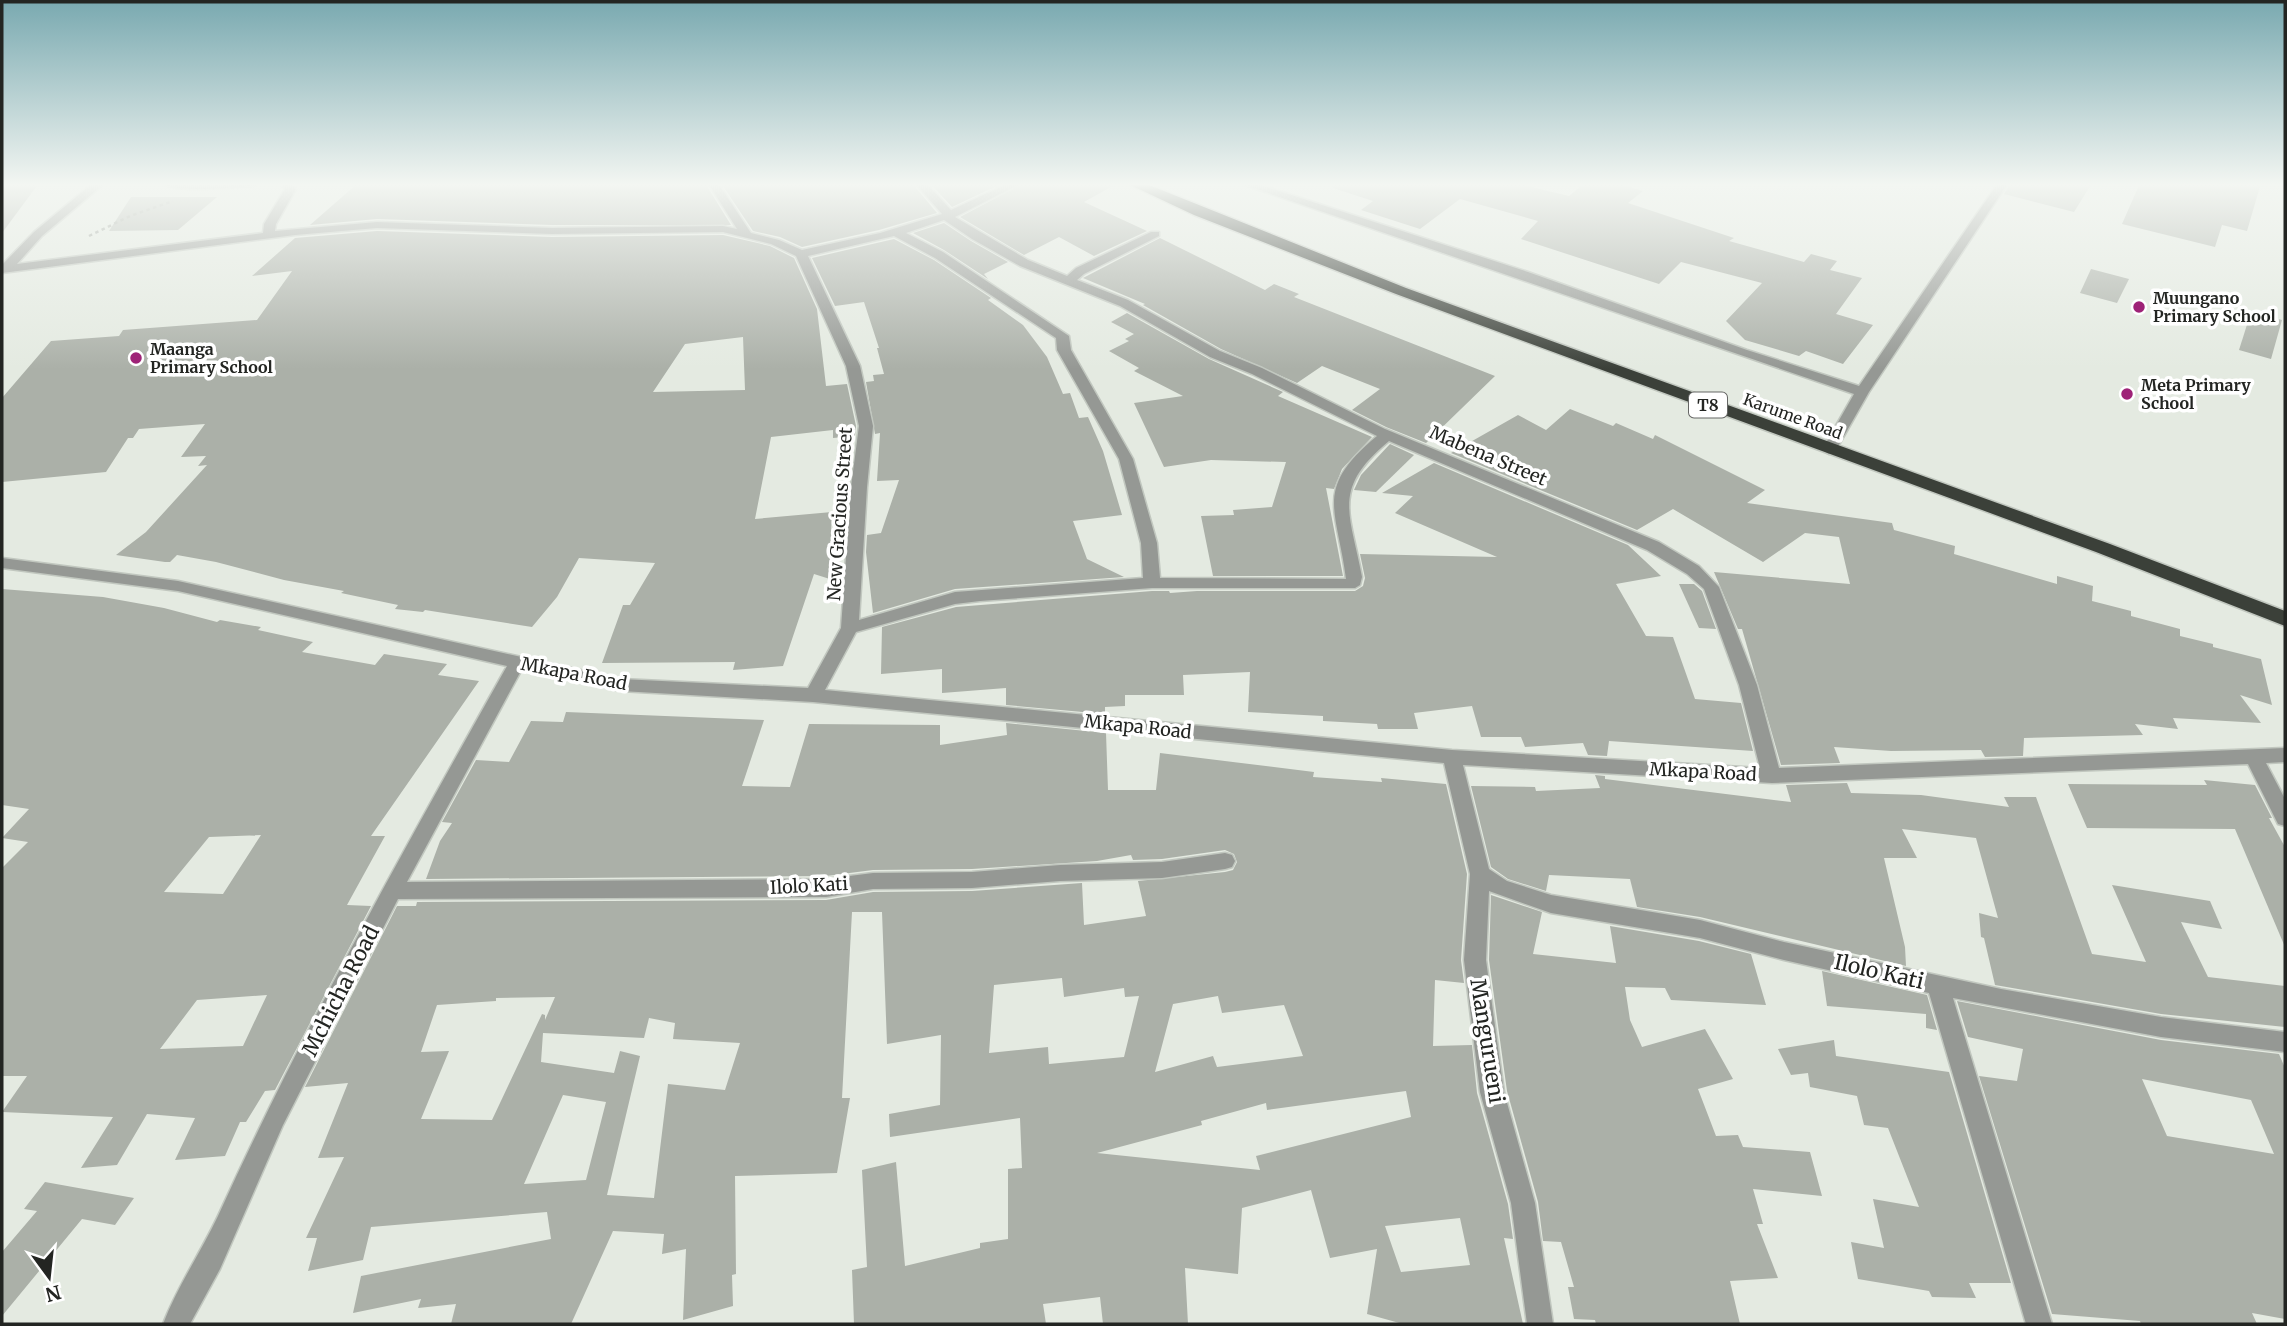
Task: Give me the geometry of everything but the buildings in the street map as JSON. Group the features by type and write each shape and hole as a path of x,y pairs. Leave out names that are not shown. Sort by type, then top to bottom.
{"highway":[{"name":"Karume Road","path":"1283,245 1829,450 2103,548 2285,619"}],"street":[{"path":"4,268 27,245"},
{"path":"4,268 195,245"},
{"path":"781,245 801,254 843,245"},
{"path":"920,245 1062,336 1064,350 1126,459 1149,543 1152,583"},
{"name":"Mabena Street","path":"990,245 1065,281 1124,303 1215,354 1257,371 1387,435 1653,546 1693,570 1711,586 1748,685 1772,776"},
{"path":"1065,281 1133,245"},
{"path":"1432,245 1742,353 1863,392"},
{"path":"1829,450 1863,392 1962,245"},
{"name":"New Gracious Street","path":"801,254 853,366 866,426 859,487 850,628 813,695"},
{"path":"850,628 955,598 1152,583 1340,585 1354,581 1341,505 1342,487 1350,471 1387,435"},
{"name":"Mkapa Road","path":"2,563 178,586 621,685 813,695 1452,757 1772,776 2285,755"},
{"name":"Mchicha Road","path":"176,1324 211,1260 275,1117 392,891 517,663"},
{"name":"Mangurueni","path":"1452,757 1480,874 1477,973 1492,1092 1523,1203 1540,1324"},
{"path":"2254,757 2285,818"},
{"name":"Ilolo Kati","path":"392,891 516,888 579,891 826,888 873,881 972,880 1060,873 1162,870 1225,861"},
{"name":"Ilolo Kati","path":"1480,874 1500,887 1551,904 1700,929 1938,985 2161,1027 2285,1042"},
{"path":"1938,985 2039,1324"}],"place":[{"name":"Muungano Primary School","path":"2139,307"},
{"name":"Maanga Primary School","path":"136,358"},
{"name":"Meta Primary School","path":"2127,394"}]}
